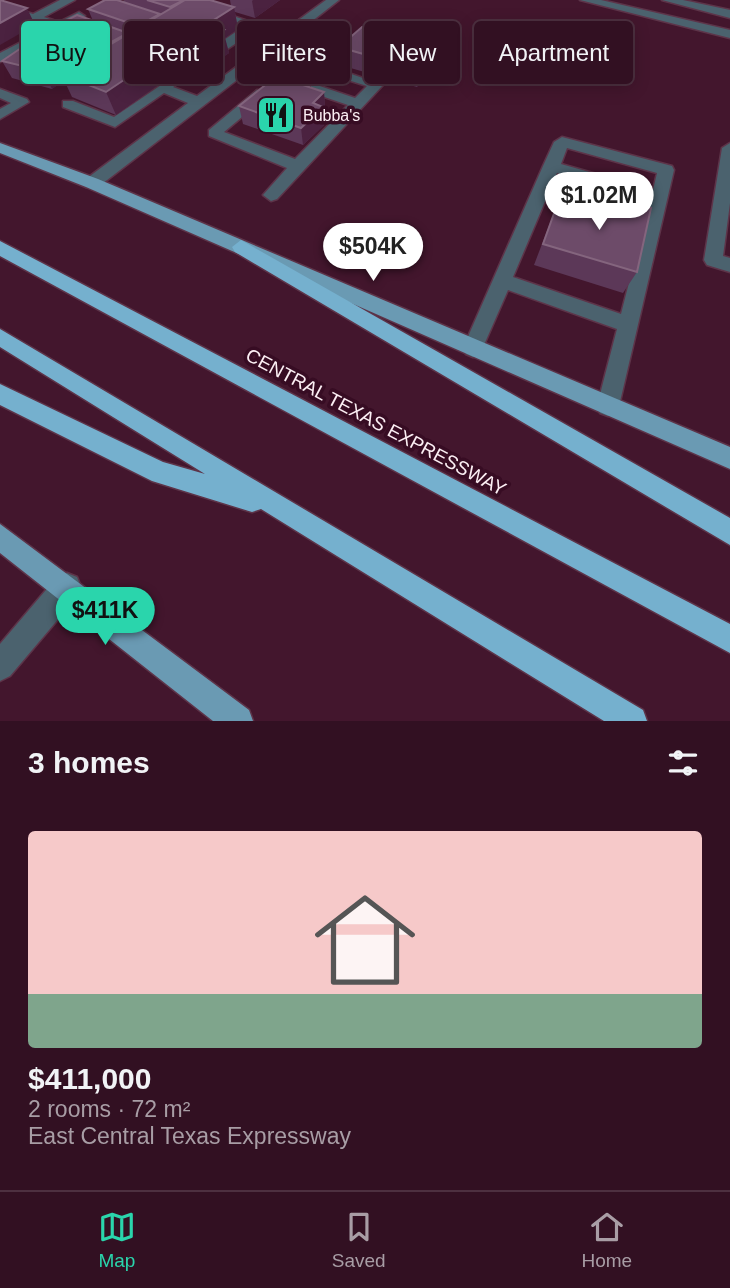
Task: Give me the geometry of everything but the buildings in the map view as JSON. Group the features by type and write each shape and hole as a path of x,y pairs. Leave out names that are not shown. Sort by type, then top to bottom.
{"highway":[{"name":"CENTRAL TEXAS EXPRESSWAY","path":"0,247 730,639"},
{"path":"241,247 730,532"},
{"path":"0,337 632,721"},
{"path":"0,394 160,473 278,508"}],"main road":[{"path":"0,148 92,183 730,458"},
{"path":"0,537 237,721"}],"street":[{"path":"4,5 30,0"},
{"path":"34,18 69,0"},
{"path":"69,21 108,0"},
{"path":"120,64 109,70 56,53 58,45 135,0"},
{"path":"173,0 199,13 241,21"},
{"path":"199,13 221,0"},
{"path":"305,21 333,0"},
{"path":"586,0 730,34"},
{"path":"668,0 687,2 730,14"},
{"path":"4,5 44,21"},
{"path":"0,58 21,47"},
{"path":"203,115 237,82"},
{"path":"271,195 376,85 350,82"},
{"path":"68,104 115,123 169,84"},
{"path":"92,183 203,115 266,84"},
{"path":"310,84 358,104"},
{"path":"163,88 203,115 214,133 298,166"},
{"path":"0,93 22,102 0,115"},
{"path":"472,348 502,280 545,196 551,166 562,142 666,170 659,198 645,227 628,325 608,406"},
{"path":"730,148 713,260 730,265"},
{"path":"551,166 659,198"},
{"path":"502,280 628,325"},
{"path":"0,666 67,587"}],"place":[{"name":"Bubba's","path":"276,115"}]}
